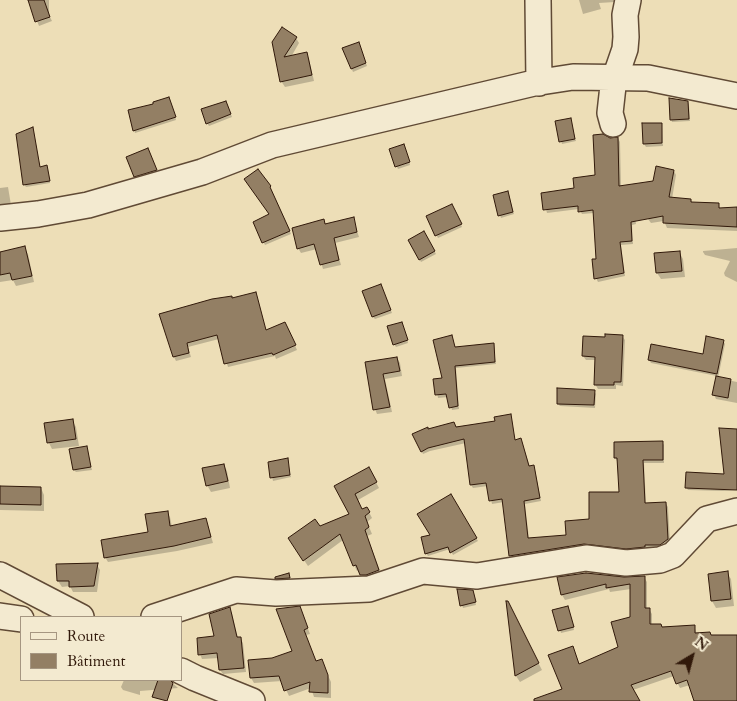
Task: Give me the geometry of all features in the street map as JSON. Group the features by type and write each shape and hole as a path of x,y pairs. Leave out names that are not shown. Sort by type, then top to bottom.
{"street":[{"path":"538,0 539,82"},
{"path":"613,124 610,114 615,78 625,49 625,14 628,0"},
{"path":"0,218 38,214 88,205 202,172 272,145 539,82 573,77 648,78 737,96"},
{"path":"157,616 236,590 276,593 369,589 423,571 477,576 586,558 626,563 660,560 673,555 707,519 737,511"},
{"path":"0,575 79,616"},
{"path":"0,616 20,619"},
{"path":"182,672 252,701"}],"building":[{"path":"28,0 44,0 50,17 35,22"},
{"path":"282,27 297,37 284,57 307,52 312,75 280,82 272,42"},
{"path":"359,42 366,63 351,69 342,48"},
{"path":"169,97 176,117 133,131 128,110 153,104 153,102"},
{"path":"669,98 688,101 689,119 670,120"},
{"path":"226,101 231,114 206,124 201,109"},
{"path":"571,118 575,139 559,142 555,121"},
{"path":"642,123 662,123 662,143 643,144"},
{"path":"33,127 40,167 47,165 50,181 23,185 16,134"},
{"path":"603,134 610,138 618,137 619,186 653,181 656,166 674,170 669,197 691,199 691,202 719,203 719,208 737,207 737,227 663,223 663,216 631,222 632,241 620,242 624,273 594,279 592,259 596,259 593,210 578,212 578,206 543,210 541,193 574,188 573,178 595,175 593,135"},
{"path":"404,144 410,162 395,167 389,149"},
{"path":"148,148 157,170 134,177 126,157"},
{"path":"258,169 271,186 290,231 262,243 253,222 269,214 244,179"},
{"path":"508,191 513,212 498,216 493,195"},
{"path":"452,204 462,224 435,236 426,216"},
{"path":"354,217 357,232 334,238 339,260 320,265 314,244 297,249 292,228 324,219 325,224"},
{"path":"424,231 435,251 419,260 408,240"},
{"path":"25,246 32,276 12,280 10,273 0,275 0,252"},
{"path":"680,251 682,271 656,273 654,253"},
{"path":"381,284 391,310 372,317 362,291"},
{"path":"256,292 266,330 285,322 296,345 273,355 272,353 224,364 217,335 187,343 189,353 173,357 159,314 212,299 232,296 232,298"},
{"path":"402,322 408,340 393,345 387,326"},
{"path":"605,334 623,335 621,382 614,382 614,385 594,385 595,357 582,356 583,336 605,337"},
{"path":"452,335 455,347 494,343 495,362 455,366 458,406 449,408 446,394 435,395 433,379 442,378 433,340"},
{"path":"706,336 724,340 717,374 648,360 651,344 703,354"},
{"path":"397,357 400,371 383,374 390,407 373,410 365,362"},
{"path":"716,376 731,379 728,398 712,395"},
{"path":"557,388 595,390 594,405 557,404"},
{"path":"511,414 515,440 521,438 529,466 534,465 540,498 524,501 528,538 566,535 565,521 589,519 589,492 619,492 617,458 614,458 614,442 663,441 663,460 643,460 645,503 666,502 668,539 660,545 645,545 645,547 626,549 584,544 509,556 502,499 489,501 486,483 470,485 464,439 428,448 421,452 412,434 428,427 428,429 454,422 456,427 495,421 494,417"},
{"path":"73,419 76,439 47,443 44,423"},
{"path":"719,428 737,429 737,490 685,488 686,472 724,474"},
{"path":"87,446 91,467 73,470 69,449"},
{"path":"288,458 290,475 270,478 268,462"},
{"path":"224,464 228,481 206,486 202,468"},
{"path":"369,467 377,482 355,494 362,509 367,507 370,512 365,516 369,527 365,530 379,570 366,575 360,575 356,565 353,566 340,534 303,561 288,538 315,519 320,526 349,514 334,486"},
{"path":"0,486 41,487 41,505 0,504"},
{"path":"451,494 477,538 450,553 448,547 425,554 421,537 430,535 417,514"},
{"path":"168,511 170,526 206,518 211,537 174,546 104,558 101,540 148,532 145,514"},
{"path":"98,563 94,586 69,587 69,581 57,581 56,564"},
{"path":"728,571 731,599 711,601 708,574"},
{"path":"289,573 290,578 275,579 275,577"},
{"path":"586,573 624,577 645,576 645,608 650,608 650,624 661,624 662,627 695,625 695,633 710,632 711,635 737,635 737,701 694,701 687,680 676,684 671,671 631,685 640,701 534,701 534,699 562,689 548,655 573,646 579,664 618,647 611,622 630,617 630,584 606,588 606,584 561,595 557,577"},
{"path":"457,589 473,590 476,602 460,606"},
{"path":"506,601 508,601 539,663 515,676"},
{"path":"300,606 308,628 304,630 316,661 322,659 328,675 328,693 309,692 310,682 284,691 279,676 250,678 248,660 272,658 292,651 276,609"},
{"path":"568,606 574,627 558,631 552,610"},
{"path":"230,607 237,637 241,637 244,668 219,670 217,653 198,655 197,638 214,636 209,614"},
{"path":"158,681 171,681 173,683 167,701 152,697"}]}
